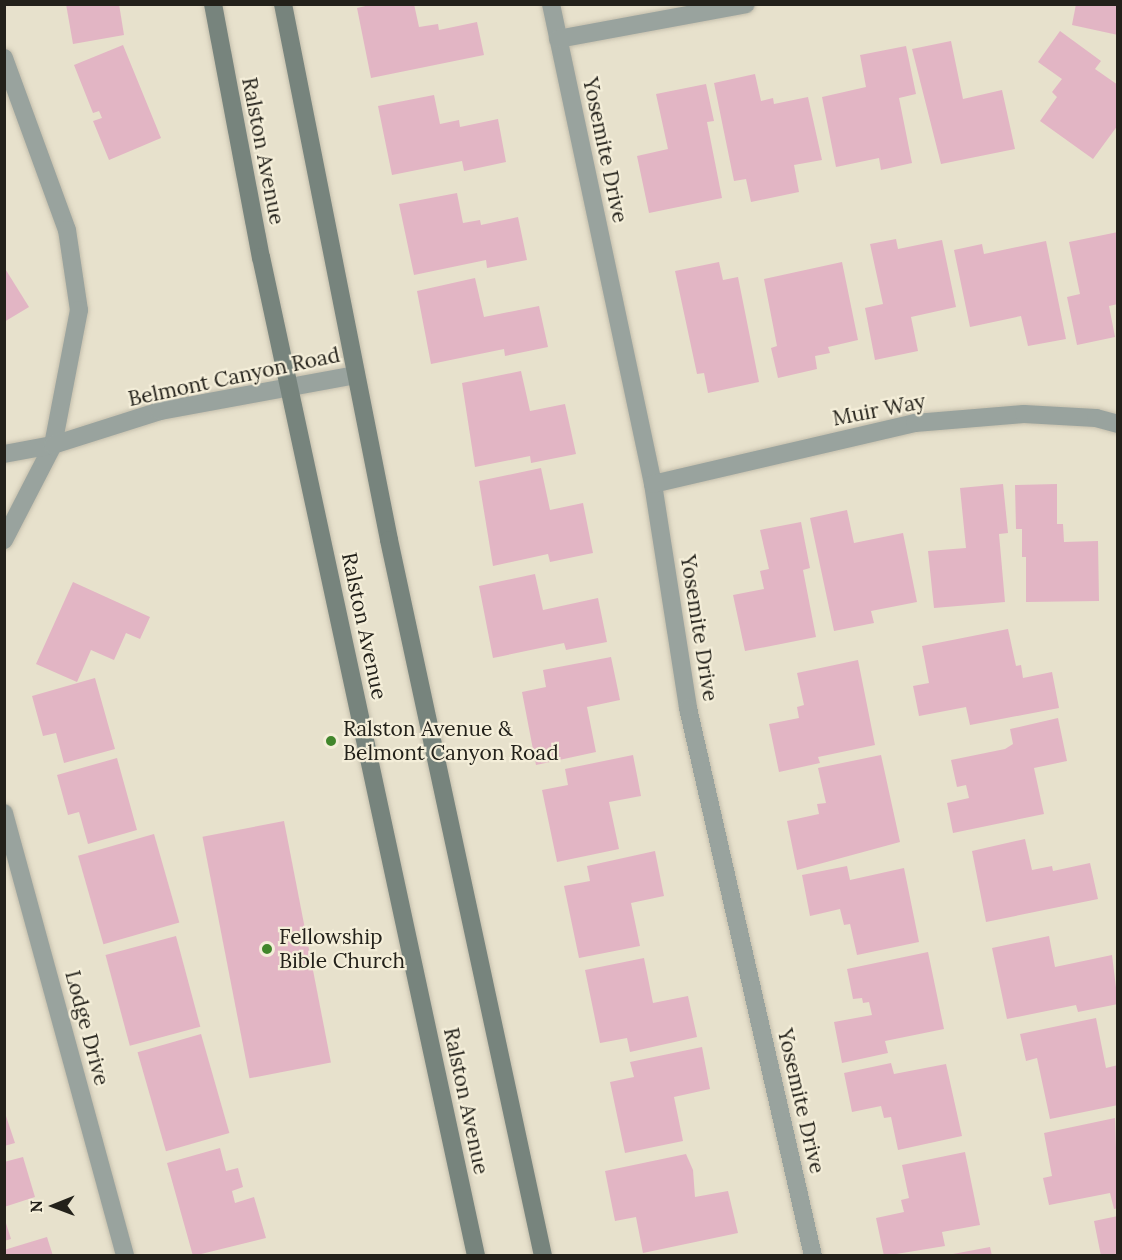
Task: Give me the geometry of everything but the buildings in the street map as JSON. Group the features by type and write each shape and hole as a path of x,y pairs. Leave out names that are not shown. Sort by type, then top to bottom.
{"main road":[{"name":"Ralston Avenue","path":"213,4 290,389 476,1256"},
{"name":"Ralston Avenue","path":"283,4 356,375 543,1256"}],"street":[{"name":"Yosemite Drive","path":"551,4 653,484 688,708 813,1256"},
{"path":"558,39 746,4"},
{"path":"4,58 67,230 79,310 53,446 4,540"},
{"name":"Belmont Canyon Road","path":"4,454 53,446 160,411 290,389 356,375"},
{"name":"Muir Way","path":"653,484 915,423 1024,414 1096,418 1118,424"},
{"name":"Lodge Drive","path":"4,813 125,1256"}],"place":[{"name":"Ralston Avenue & Belmont Canyon Road","path":"331,741"},
{"name":"Fellowship Bible Church","path":"267,949"}]}
